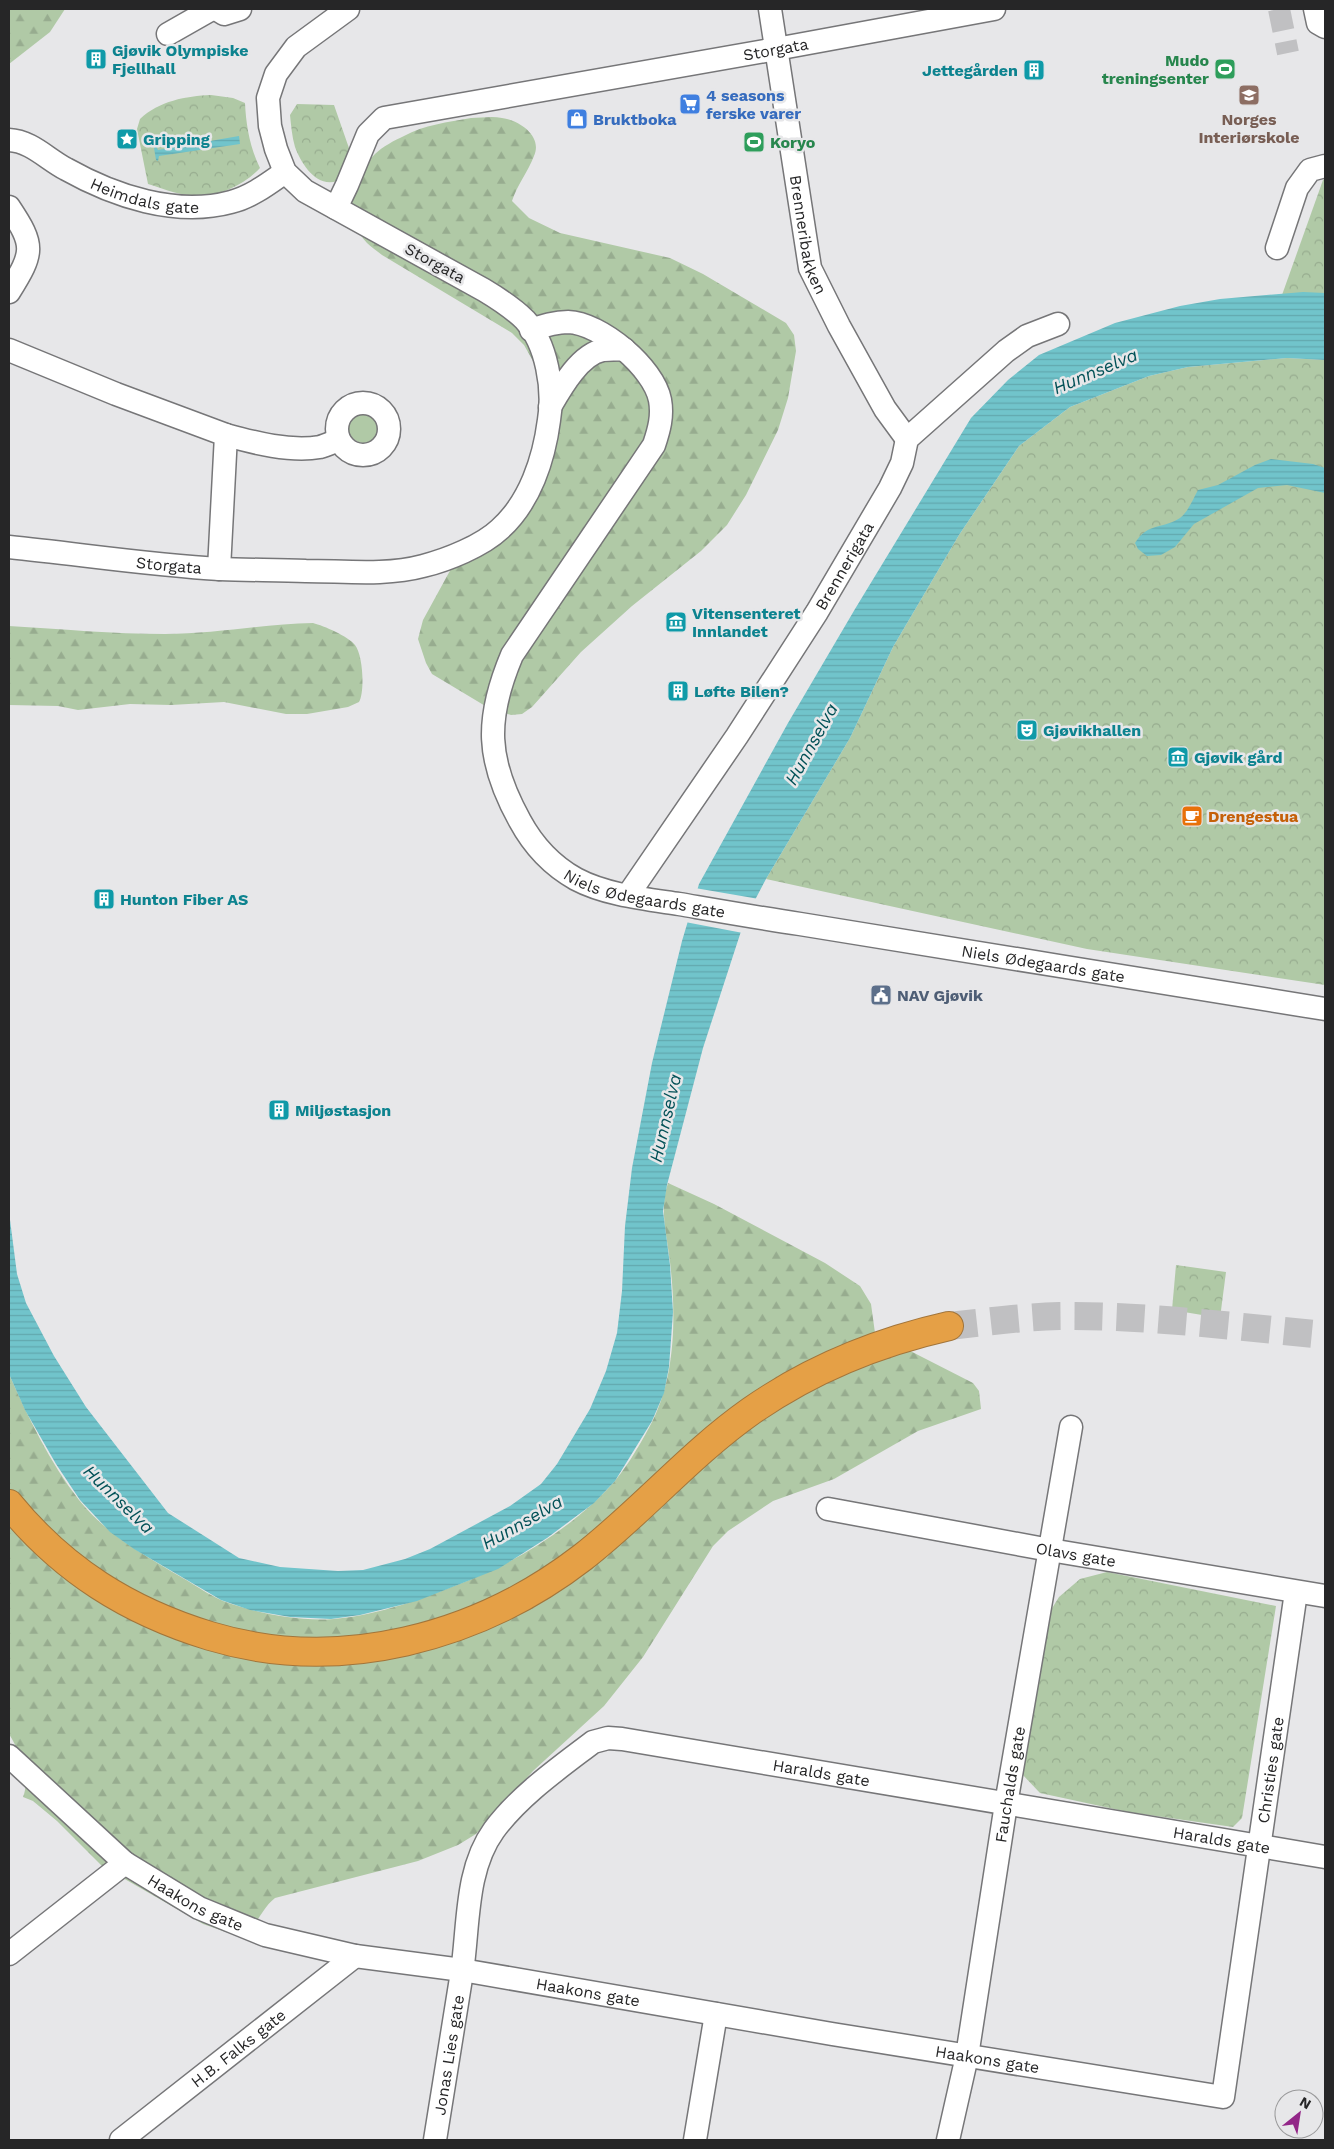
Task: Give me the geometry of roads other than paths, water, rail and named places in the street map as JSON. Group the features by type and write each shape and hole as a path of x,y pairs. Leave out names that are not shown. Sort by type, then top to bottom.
{"highway":[{"path":"9,1504 36,1535 81,1574 136,1608 191,1630 246,1646 309,1652 378,1647 441,1633 495,1612 523,1598 552,1579 607,1536 701,1450 753,1410 788,1388 838,1361 900,1338 950,1326"}],"street":[{"path":"168,34 212,9"},
{"path":"216,9 224,14 240,9"},
{"path":"336,208 305,191 284,172 276,149 269,116 268,98 276,74 296,48 348,9"},
{"name":"Brenneribakken","path":"770,9 810,268 839,326 885,409 907,439"},
{"name":"Storgata","path":"9,548 219,568 376,572 422,567 467,550 500,530 525,497 539,467 547,440 550,407 548,369 526,322 507,304 336,208 368,134 384,118 994,9"},
{"path":"1315,9 1318,23 1325,27"},
{"name":"Heimdals gate","path":"9,140 35,148 60,166 95,185 160,205 198,207 232,202 262,189 284,172"},
{"path":"1277,248 1297,188 1310,170 1325,166"},
{"path":"9,207 27,235 29,243 24,266 9,292"},
{"name":"Niels Ødegaards gate","path":"531,330 554,323 570,322 587,326 604,334 624,350 650,378 660,399 661,423 654,445 512,656 499,685 493,730 495,764 508,799 524,829 544,856 575,878 595,886 628,895 758,918 1325,1009"},
{"path":"907,439 1006,351 1027,336 1058,324"},
{"path":"9,350 116,394 226,435 251,442 299,447 320,447 339,440"},
{"path":"550,407 568,378 588,357 602,350 624,350"},
{"path":"219,568 226,435"},
{"name":"Brennerigata","path":"628,895 737,736 817,612 890,488 902,463 907,439"},
{"name":"Fauchalds gate","path":"948,2140 967,2056 1006,1804 1071,1427"},
{"name":"Olavs gate","path":"828,1509 1050,1550 1325,1596"},
{"name":"Christies gate","path":"1223,2097 1296,1592"},
{"name":"Haralds gate","path":"462,1970 469,1901 480,1854 494,1830 516,1806 593,1742 608,1738 1325,1857"},
{"name":"Haakons gate","path":"9,1756 125,1863 199,1908 265,1935 355,1956 462,1970 967,2056 1223,2097"},
{"path":"9,1954 125,1863"},
{"name":"H.B. Falks gate","path":"121,2140 355,1956"},
{"name":"Jonas Lies gate","path":"435,2140 462,1970"},
{"path":"695,2140 716,2014"}],"water":[{"path":"239,136 240,144 159,156 158,161 156,160 154,148 156,146 158,150"},
{"name":"Hunnselva","path":"1303,292 1325,293 1325,360 1287,358 1188,367 1149,376 1070,407 1019,446 959,535 893,647 850,738 766,879 745,919 703,1048 667,1185 663,1211 670,1265 673,1312 669,1367 664,1393 652,1421 615,1481 594,1503 547,1538 498,1569 417,1601 360,1615 331,1619 290,1617 250,1610 221,1600 134,1549 110,1532 80,1500 56,1464 25,1410 9,1374 9,1212 17,1274 26,1303 54,1356 86,1407 168,1513 239,1558 280,1567 338,1571 363,1570 405,1559 430,1549 510,1506 541,1484 557,1464 590,1409 606,1371 617,1333 622,1291 625,1226 632,1168 652,1063 682,941 699,884 788,723 971,418 1008,380 1039,355 1115,323 1180,306 1220,299"},
{"path":"1271,459 1313,464 1325,468 1325,493 1287,485 1258,488 1194,524 1175,547 1161,555 1147,556 1138,549 1135,543 1140,536 1151,529 1180,518 1188,509 1198,490 1218,485 1255,465"}],"tunnel":[{"path":"1279,9 1288,53"},
{"path":"949,1326 1031,1317 1092,1316 1192,1322 1325,1335"}],"place":[{"name":"Gjøvik Olympiske Fjellhall","path":"96,59"},
{"name":"Mudo treningsenter","path":"1225,69"},
{"name":"Jettegården","path":"1034,70"},
{"name":"Norges Interiørskole","path":"1249,95"},
{"name":"4 seasons ferske varer","path":"690,104"},
{"name":"Bruktboka","path":"577,119"},
{"name":"Gripping","path":"127,139"},
{"name":"Koryo","path":"754,142"},
{"name":"Vitensenteret Innlandet","path":"676,622"},
{"name":"Løfte Bilen?","path":"678,691"},
{"name":"Gjøvikhallen","path":"1027,730"},
{"name":"Gjøvik gård","path":"1178,757"},
{"name":"Drengestua","path":"1192,816"},
{"name":"Hunton Fiber AS","path":"104,899"},
{"name":"NAV Gjøvik","path":"881,995"},
{"name":"Miljøstasjon","path":"279,1110"}]}
